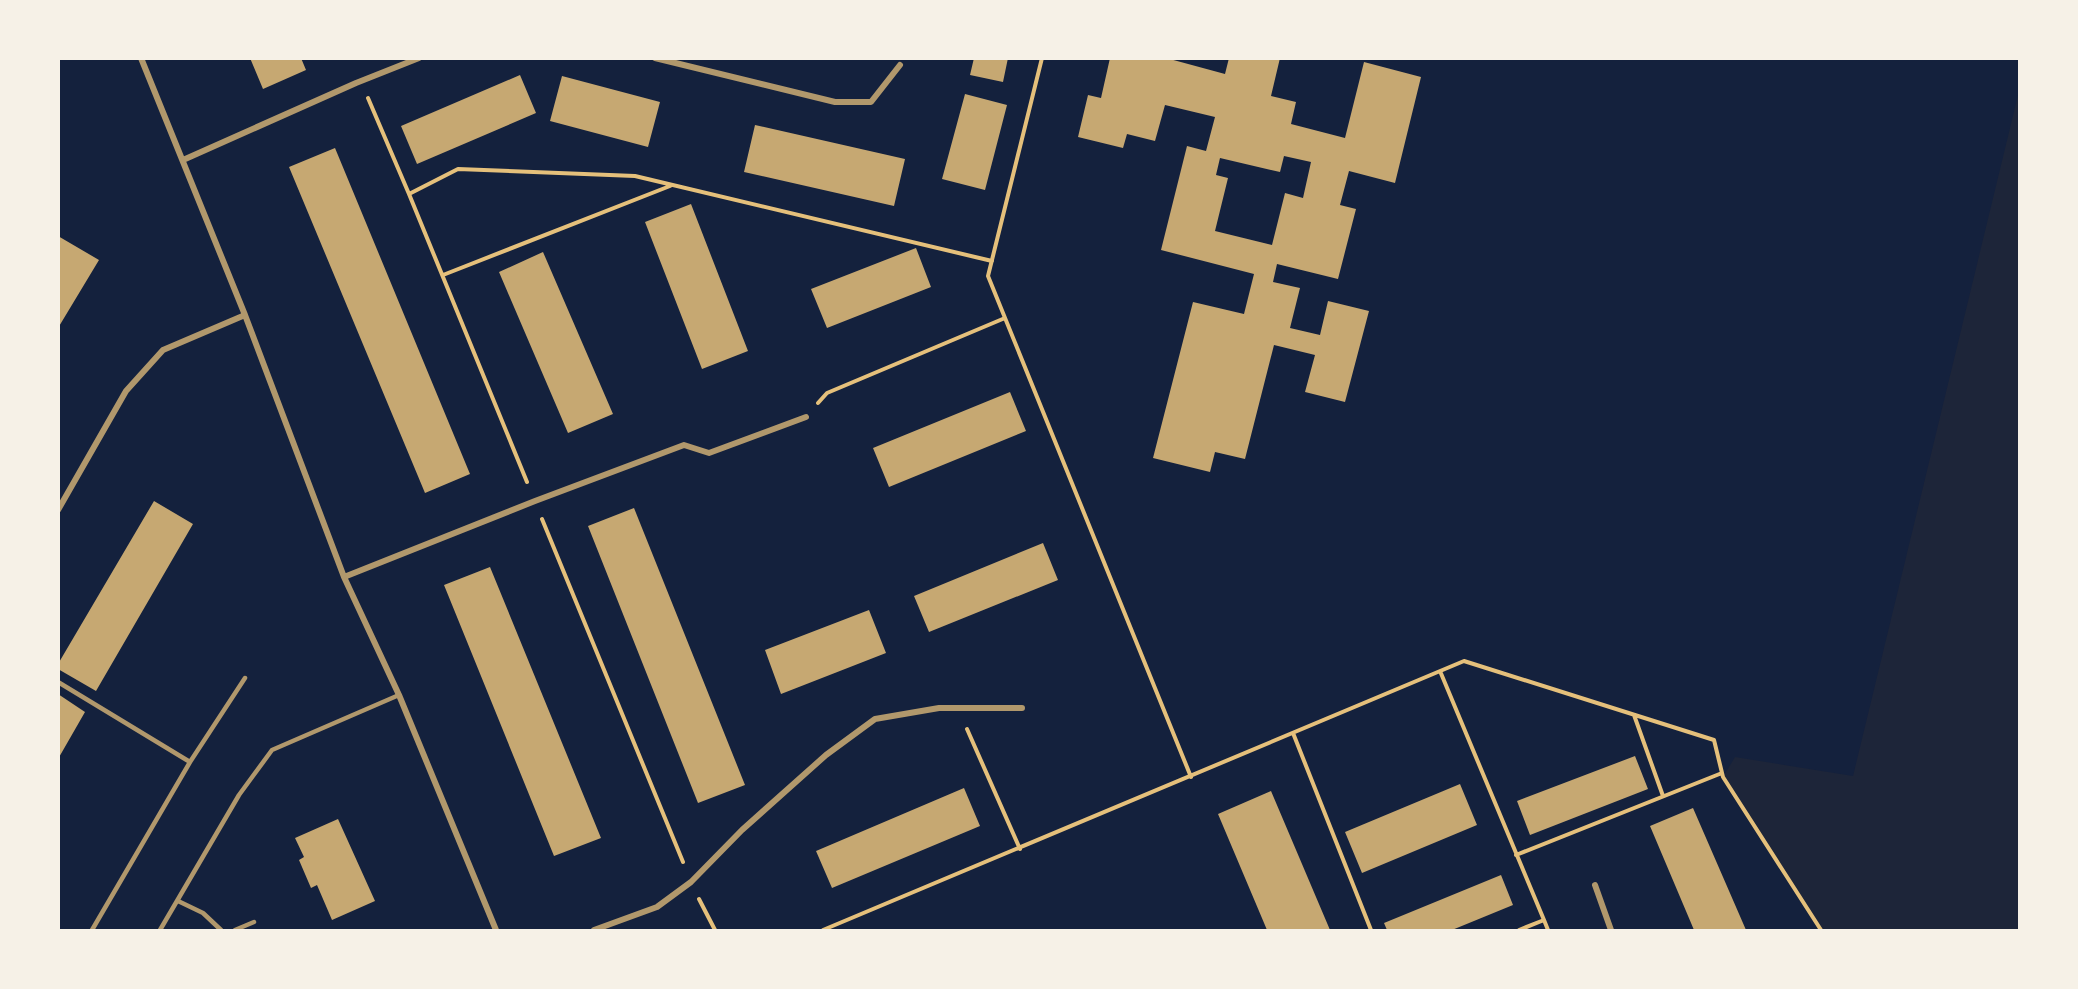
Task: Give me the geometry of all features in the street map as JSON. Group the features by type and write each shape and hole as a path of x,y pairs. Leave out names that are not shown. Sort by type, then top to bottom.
{"street":[{"path":"141,58 245,315 344,577 399,695 496,930"},
{"path":"183,160 356,83 419,58"},
{"path":"655,58 835,102 871,102 900,65"},
{"path":"58,510 126,391 163,350 245,315"},
{"path":"344,577 684,445 709,453 806,417"},
{"path":"594,930 657,907 692,882 742,830 826,755 875,719 939,708 1022,708"},
{"path":"1595,885 1611,930"}],"lane":[{"path":"92,930 189,762 245,678"},
{"path":"58,682 189,762"},
{"path":"160,930 239,795 272,750 399,695"},
{"path":"178,901 203,914 221,930"},
{"path":"235,930 254,922"}],"path":[{"path":"1041,58 988,276 1191,777"},
{"path":"370,102 410,194 692,882 715,930"},
{"path":"410,194 458,170 635,176 992,261"},
{"path":"443,275 671,186"},
{"path":"806,417 827,393 1005,318"},
{"path":"823,930 1464,661 1714,740 1722,773 1821,930"},
{"path":"1440,671 1548,930"},
{"path":"958,708 1020,849"},
{"path":"1634,715 1663,796"},
{"path":"1293,733 1371,930"},
{"path":"1516,855 1722,773"},
{"path":"1519,930 1544,920"}],"shaded area":[{"path":"2019,91 2019,930 1821,930 1723,777 1735,757 1853,776"}],"building":[{"path":"250,58 301,58 306,70 263,89"},
{"path":"974,58 1008,58 1003,82 970,75"},
{"path":"1110,58 1166,58 1225,74 1229,58 1280,58 1271,96 1296,102 1291,124 1345,138 1364,62 1421,77 1395,183 1349,171 1340,205 1356,209 1338,279 1277,264 1273,282 1300,288 1290,328 1320,335 1328,301 1369,311 1345,402 1305,392 1315,355 1274,345 1245,459 1215,452 1210,472 1153,458 1193,302 1244,314 1254,274 1161,250 1187,146 1206,151 1215,117 1165,105 1155,141 1127,134 1123,148 1078,137 1088,95 1101,98","holes":["1284,156 1311,162 1303,198 1285,193 1272,245 1215,231 1228,178 1216,175 1220,158 1280,172"]},
{"path":"520,75 536,113 417,164 401,126"},
{"path":"562,76 660,102 648,147 550,121"},
{"path":"965,94 1007,105 985,190 942,179"},
{"path":"755,125 905,159 894,206 744,172"},
{"path":"335,148 470,474 425,493 289,167"},
{"path":"691,204 748,351 702,369 645,222"},
{"path":"58,236 99,260 58,328"},
{"path":"916,248 931,287 827,328 811,289"},
{"path":"543,252 613,414 568,433 499,272"},
{"path":"1010,392 1026,431 889,487 873,448"},
{"path":"154,501 193,524 96,691 58,669 58,664"},
{"path":"634,508 745,785 698,803 588,526"},
{"path":"1043,543 1058,580 929,632 914,596"},
{"path":"490,567 601,838 554,856 444,585"},
{"path":"869,610 886,653 781,694 765,650"},
{"path":"58,694 85,712 58,759"},
{"path":"1635,756 1648,789 1530,835 1517,801"},
{"path":"1460,784 1477,825 1362,873 1345,832"},
{"path":"964,788 980,826 832,888 816,851"},
{"path":"1271,791 1330,930 1267,930 1218,814"},
{"path":"1693,808 1746,930 1694,930 1650,826"},
{"path":"338,819 375,901 332,920 317,885 311,888 299,860 304,857 295,838"},
{"path":"1501,875 1513,905 1452,930 1387,930 1384,923"}]}
